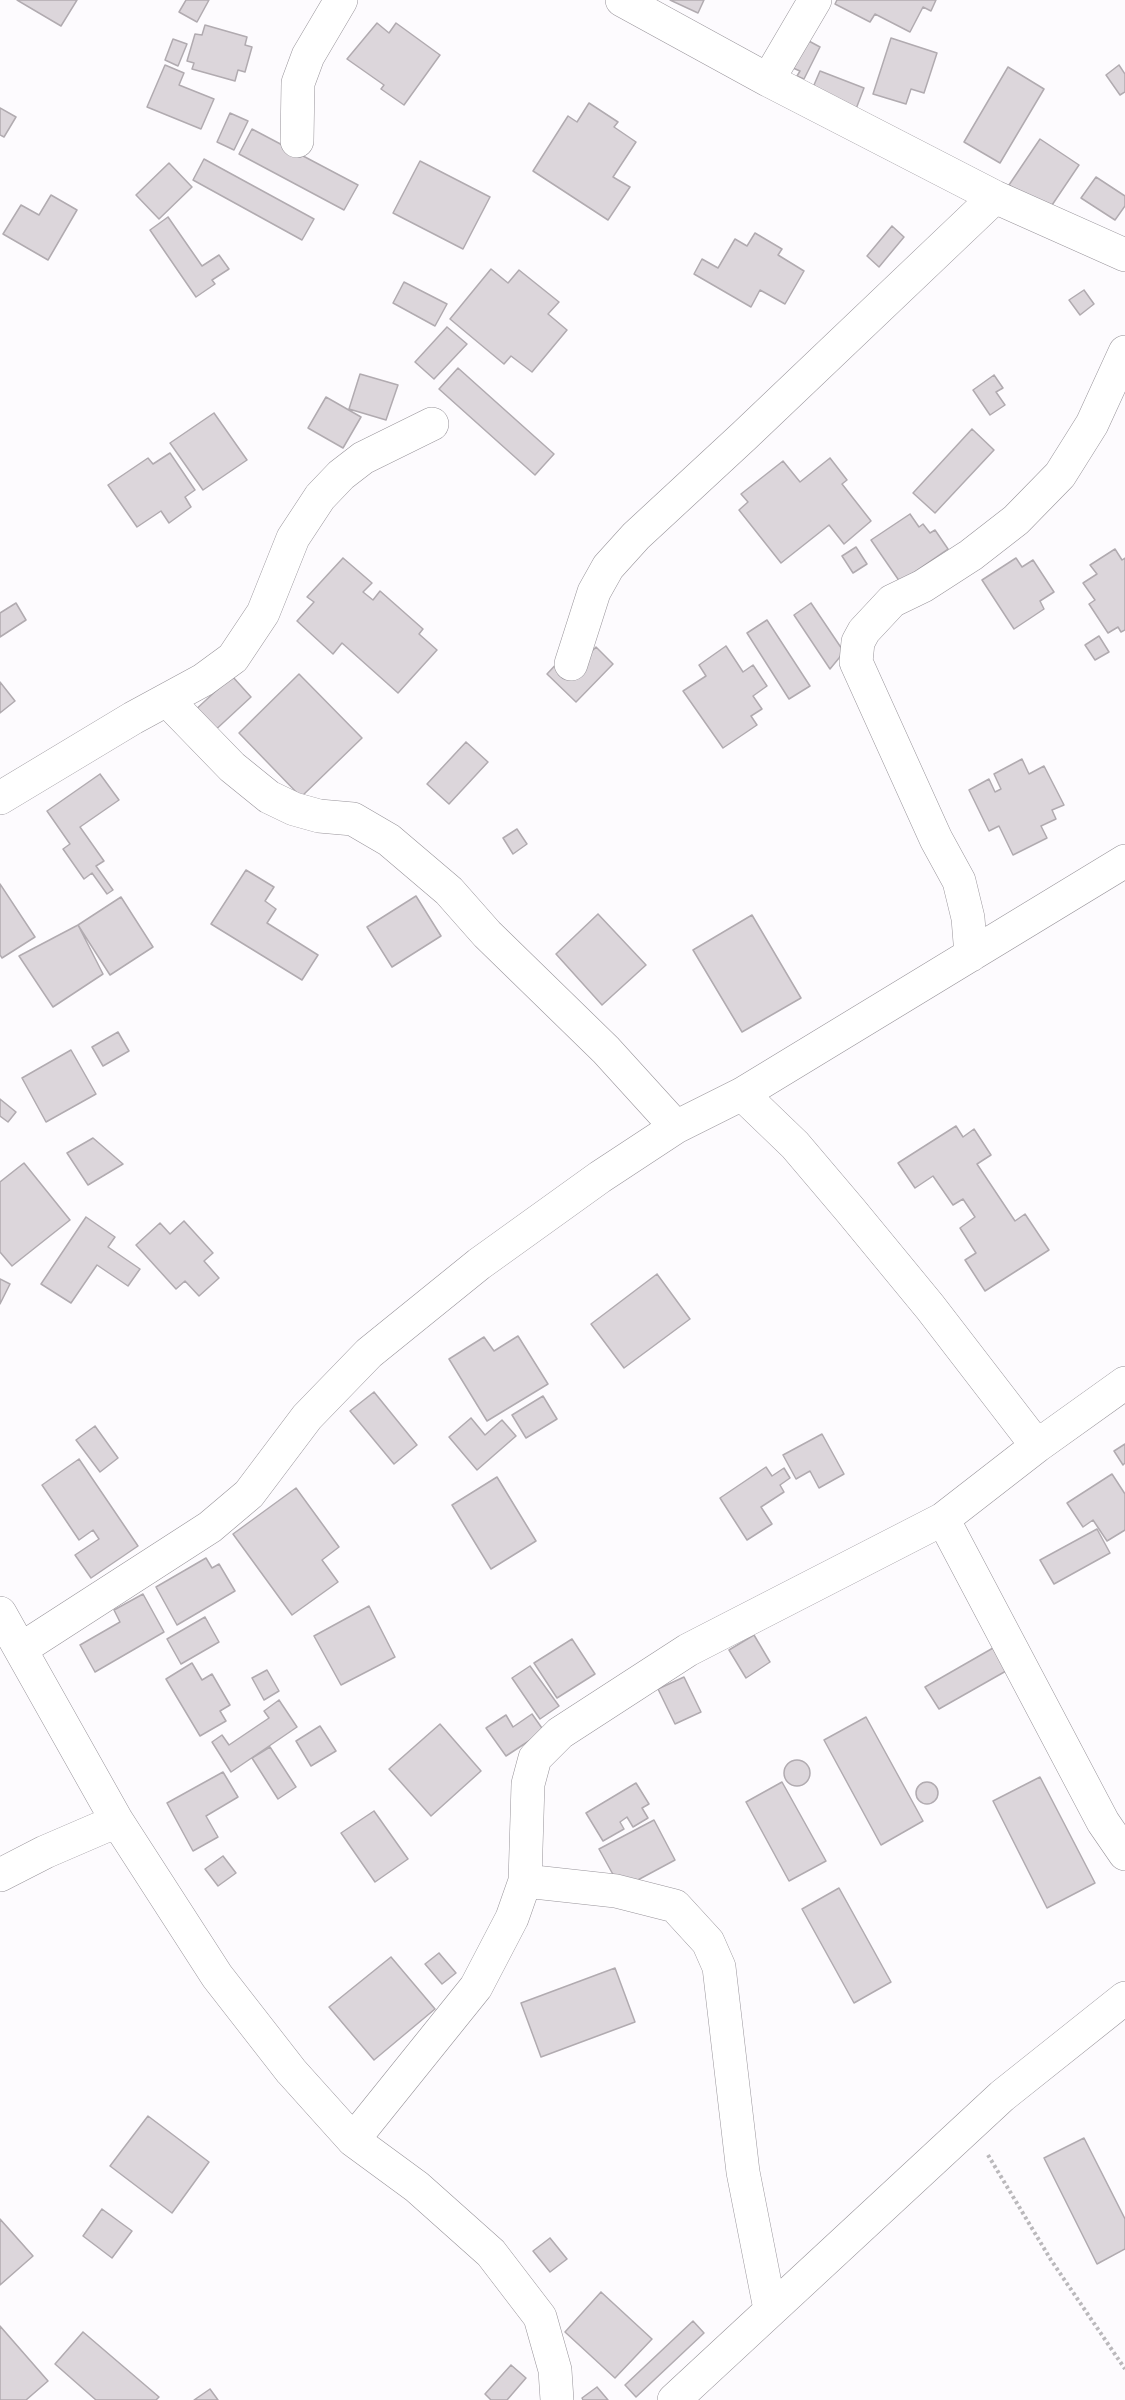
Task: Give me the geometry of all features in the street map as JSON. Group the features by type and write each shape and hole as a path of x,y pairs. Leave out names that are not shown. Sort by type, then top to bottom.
{"street":[{"path":"297,141 298,83 312,47 341,0"},
{"path":"622,0 768,80 995,196 1125,255"},
{"path":"768,80 815,0"},
{"path":"571,664 594,592 608,567 636,536 995,196"},
{"path":"971,955 968,918 959,881 936,839 856,662 858,642 864,631 892,601 923,586 971,555 1016,520 1060,475 1092,424 1125,352"},
{"path":"0,798 203,680 239,650 263,613 293,538 320,497 341,475 363,458 432,424"},
{"path":"167,700 232,767 269,797 294,809 319,816 353,819 389,840 449,891 487,934 606,1050 676,1127"},
{"path":"21,1649 210,1527 249,1494 307,1417 369,1353 479,1264 600,1177 676,1127 742,1094 1125,861"},
{"path":"742,1094 795,1145 851,1211 930,1307 1037,1446"},
{"path":"353,2140 476,1987 512,1918 525,1881 528,1784 536,1758 560,1733 688,1650 943,1519 1037,1446 1125,1383"},
{"path":"943,1519 1103,1822 1125,1854"},
{"path":"0,1612 117,1821 217,1976 291,2071 353,2140 417,2187 491,2253 540,2317 555,2370 557,2400"},
{"path":"0,1875 45,1852 117,1821"},
{"path":"525,1881 616,1892 675,1906 708,1942 719,1967 743,2172 770,2309"},
{"path":"674,2400 1002,2096 1125,1998"}],"path":[{"path":"970,2125 1051,2260 1125,2369"}],"building":[{"path":"17,0 77,0 61,26"},
{"path":"186,0 209,0 197,22 179,12"},
{"path":"670,0 704,0 698,13"},
{"path":"837,0 936,0 931,11 923,7 910,32 875,14 870,22 835,4"},
{"path":"377,23 389,33 396,23 440,55 404,105 381,89 384,85 347,59"},
{"path":"205,25 247,37 245,45 252,47 245,72 238,70 235,81 192,69 194,63 187,61 195,34 202,35"},
{"path":"891,38 937,53 924,93 911,89 906,104 873,94"},
{"path":"173,39 187,44 178,66 165,60"},
{"path":"807,40 820,47 804,79 797,76 800,71 793,68"},
{"path":"165,65 184,73 179,85 214,99 201,129 147,107"},
{"path":"1119,65 1125,74 1125,92 1120,95 1106,75"},
{"path":"1008,67 1044,89 1000,163 964,142"},
{"path":"820,71 864,88 856,109 811,92"},
{"path":"589,103 618,122 614,127 636,142 613,177 630,187 608,220 533,171 568,116 577,122"},
{"path":"0,108 16,117 4,137 0,135"},
{"path":"230,113 248,121 234,150 217,142"},
{"path":"252,129 358,185 344,210 239,154"},
{"path":"1040,139 1079,165 1048,211 1009,185"},
{"path":"204,159 314,219 302,240 193,180"},
{"path":"420,161 490,197 463,249 393,213"},
{"path":"169,163 192,187 159,219 136,195"},
{"path":"1096,177 1125,196 1125,206 1115,220 1081,198"},
{"path":"51,195 77,210 48,260 3,234 21,205 39,215"},
{"path":"168,217 202,266 219,255 229,269 212,280 215,284 196,297 150,230"},
{"path":"892,226 904,237 879,267 867,256"},
{"path":"755,233 782,249 778,255 804,271 785,304 760,290 751,307 694,274 702,259 718,268 735,239 747,246"},
{"path":"491,269 508,283 519,270 559,302 548,314 567,330 532,372 511,356 504,364 450,319"},
{"path":"404,282 447,304 435,326 393,303"},
{"path":"1084,290 1094,304 1080,315 1069,300"},
{"path":"447,327 467,344 434,379 415,362"},
{"path":"458,368 554,454 535,475 439,389"},
{"path":"360,374 398,385 386,420 349,409"},
{"path":"994,375 1003,388 996,392 1005,405 990,415 973,390"},
{"path":"326,397 361,417 343,448 308,428"},
{"path":"214,413 247,460 203,490 170,443"},
{"path":"972,429 994,450 935,513 913,493"},
{"path":"170,453 195,490 185,497 191,507 169,523 161,511 137,527 108,485 148,458 153,464"},
{"path":"830,458 847,480 842,484 871,521 844,544 829,525 781,563 739,510 748,502 741,494 783,461 800,482"},
{"path":"910,514 919,527 923,524 930,533 935,530 948,549 900,582 871,540"},
{"path":"856,547 867,564 853,573 842,556"},
{"path":"1115,549 1122,560 1125,558 1125,630 1121,632 1118,627 1108,633 1089,604 1095,600 1083,583 1097,574 1090,565"},
{"path":"343,558 372,583 363,592 373,600 380,591 423,629 419,634 437,650 398,693 342,643 333,654 297,621 314,602 307,597"},
{"path":"1016,558 1022,567 1033,560 1054,592 1040,601 1044,609 1014,629 982,580"},
{"path":"16,603 26,620 0,637 0,613"},
{"path":"811,603 844,652 830,669 794,615"},
{"path":"767,620 810,686 789,699 747,633"},
{"path":"1099,636 1109,652 1095,660 1085,645"},
{"path":"726,646 743,672 753,665 767,686 753,696 762,709 751,716 757,725 723,748 683,691 706,676 699,665"},
{"path":"596,647 613,664 576,702 547,674 561,659 573,670"},
{"path":"299,674 362,738 301,797 239,733"},
{"path":"232,676 251,697 211,734 192,713"},
{"path":"0,682 15,701 0,713"},
{"path":"466,742 488,762 449,804 427,784"},
{"path":"1022,759 1029,774 1044,766 1064,805 1052,810 1056,819 1041,826 1047,838 1013,855 999,826 989,831 969,790 989,779 995,792 1001,789 994,774"},
{"path":"100,774 119,800 80,827 104,861 96,866 113,890 107,894 92,873 84,879 63,849 70,844 47,811"},
{"path":"517,829 527,844 513,854 503,838"},
{"path":"246,870 274,887 265,901 276,909 267,923 318,955 302,980 211,924"},
{"path":"0,884 35,937 2,958 0,955"},
{"path":"416,896 441,936 392,967 367,927"},
{"path":"121,897 153,947 110,975 78,925"},
{"path":"598,914 646,965 602,1005 556,954"},
{"path":"752,915 801,998 742,1032 693,950"},
{"path":"78,925 103,974 53,1007 19,956"},
{"path":"118,1032 129,1051 103,1066 92,1047"},
{"path":"71,1050 96,1094 46,1122 22,1078"},
{"path":"0,1099 16,1112 8,1122 0,1116"},
{"path":"956,1126 963,1137 974,1129 991,1155 977,1164 1015,1221 1025,1214 1049,1250 985,1291 965,1260 976,1253 960,1228 975,1217 963,1199 953,1205 933,1176 915,1188 898,1163"},
{"path":"93,1138 123,1164 88,1185 67,1153"},
{"path":"24,1163 70,1220 12,1266 0,1252 0,1182"},
{"path":"86,1217 115,1237 108,1247 140,1269 128,1286 97,1265 71,1303 41,1284"},
{"path":"184,1221 213,1253 204,1261 219,1278 199,1296 185,1281 176,1289 136,1245 160,1223 170,1234"},
{"path":"657,1274 690,1319 624,1368 591,1324"},
{"path":"0,1279 10,1284 0,1304"},
{"path":"518,1336 548,1384 487,1421 449,1359 484,1337 494,1351"},
{"path":"374,1392 417,1445 394,1464 350,1411"},
{"path":"543,1396 557,1419 526,1438 512,1415"},
{"path":"471,1418 485,1435 502,1420 516,1436 477,1470 449,1437"},
{"path":"95,1426 118,1458 100,1472 76,1440"},
{"path":"822,1434 844,1474 819,1488 810,1471 796,1479 783,1455"},
{"path":"1125,1444 1125,1463 1123,1465 1114,1451"},
{"path":"79,1459 138,1546 91,1578 75,1555 99,1539 93,1530 79,1540 42,1485"},
{"path":"766,1467 772,1476 784,1468 790,1478 780,1485 784,1492 761,1507 772,1524 747,1540 720,1498"},
{"path":"1112,1474 1125,1494 1125,1530 1107,1541 1093,1520 1083,1527 1067,1503"},
{"path":"497,1477 536,1541 491,1569 452,1505"},
{"path":"296,1488 339,1547 322,1560 338,1582 292,1615 233,1534"},
{"path":"1097,1529 1110,1553 1054,1584 1040,1560"},
{"path":"206,1558 212,1568 219,1564 235,1591 177,1625 156,1587"},
{"path":"143,1594 164,1632 95,1672 80,1645 120,1622 114,1610"},
{"path":"369,1606 395,1657 341,1685 314,1636"},
{"path":"205,1617 219,1642 181,1664 167,1639"},
{"path":"754,1635 770,1662 746,1678 729,1650"},
{"path":"572,1639 595,1674 557,1698 534,1663"},
{"path":"993,1648 1006,1671 939,1709 925,1687"},
{"path":"192,1663 202,1680 212,1674 230,1705 220,1711 226,1721 200,1736 166,1679"},
{"path":"530,1666 559,1706 540,1719 512,1678"},
{"path":"267,1670 279,1691 264,1700 252,1678"},
{"path":"684,1677 701,1712 675,1724 658,1689"},
{"path":"279,1700 297,1727 231,1772 212,1742 222,1735 229,1745 269,1718 264,1711"},
{"path":"532,1714 544,1731 506,1756 486,1728 506,1715 513,1727"},
{"path":"866,1717 923,1821 881,1845 824,1740"},
{"path":"440,1724 481,1771 431,1816 389,1769"},
{"path":"320,1726 336,1751 311,1766 296,1741"},
{"path":"270,1747 296,1787 278,1799 252,1758"},
{"path":"797,1760 806,1764 810,1773 806,1782 797,1786 788,1782 784,1773 788,1764"},
{"path":"223,1772 238,1797 206,1816 218,1837 193,1851 167,1803"},
{"path":"1040,1777 1095,1883 1047,1908 993,1801"},
{"path":"782,1782 826,1861 789,1881 746,1802"},
{"path":"923,1782 931,1782 938,1789 938,1797 931,1804 923,1804 916,1797 916,1789"},
{"path":"636,1783 649,1804 642,1808 648,1818 633,1827 627,1817 620,1822 624,1829 603,1841 586,1813"},
{"path":"374,1811 408,1859 375,1882 341,1833"},
{"path":"654,1820 675,1860 621,1889 599,1849"},
{"path":"223,1856 236,1873 218,1886 205,1869"},
{"path":"839,1888 891,1982 854,2003 802,1909"},
{"path":"439,1953 456,1973 442,1984 425,1964"},
{"path":"391,1957 435,2009 374,2060 329,2007"},
{"path":"615,1968 635,2022 541,2057 521,2003"},
{"path":"148,2116 209,2162 172,2213 110,2166"},
{"path":"1084,2138 1125,2219 1125,2249 1097,2264 1044,2158"},
{"path":"102,2209 132,2231 112,2258 83,2236"},
{"path":"0,2219 33,2256 0,2285"},
{"path":"550,2238 567,2259 550,2272 533,2251"},
{"path":"601,2292 652,2339 615,2378 565,2332"},
{"path":"693,2321 704,2333 636,2397 625,2385"},
{"path":"0,2326 48,2381 26,2400 0,2400"},
{"path":"83,2332 159,2397 156,2400 96,2400 55,2364"},
{"path":"511,2365 526,2378 507,2400 491,2400 485,2394"},
{"path":"597,2387 608,2400 583,2400 582,2398"},
{"path":"210,2389 218,2400 194,2400"}]}
